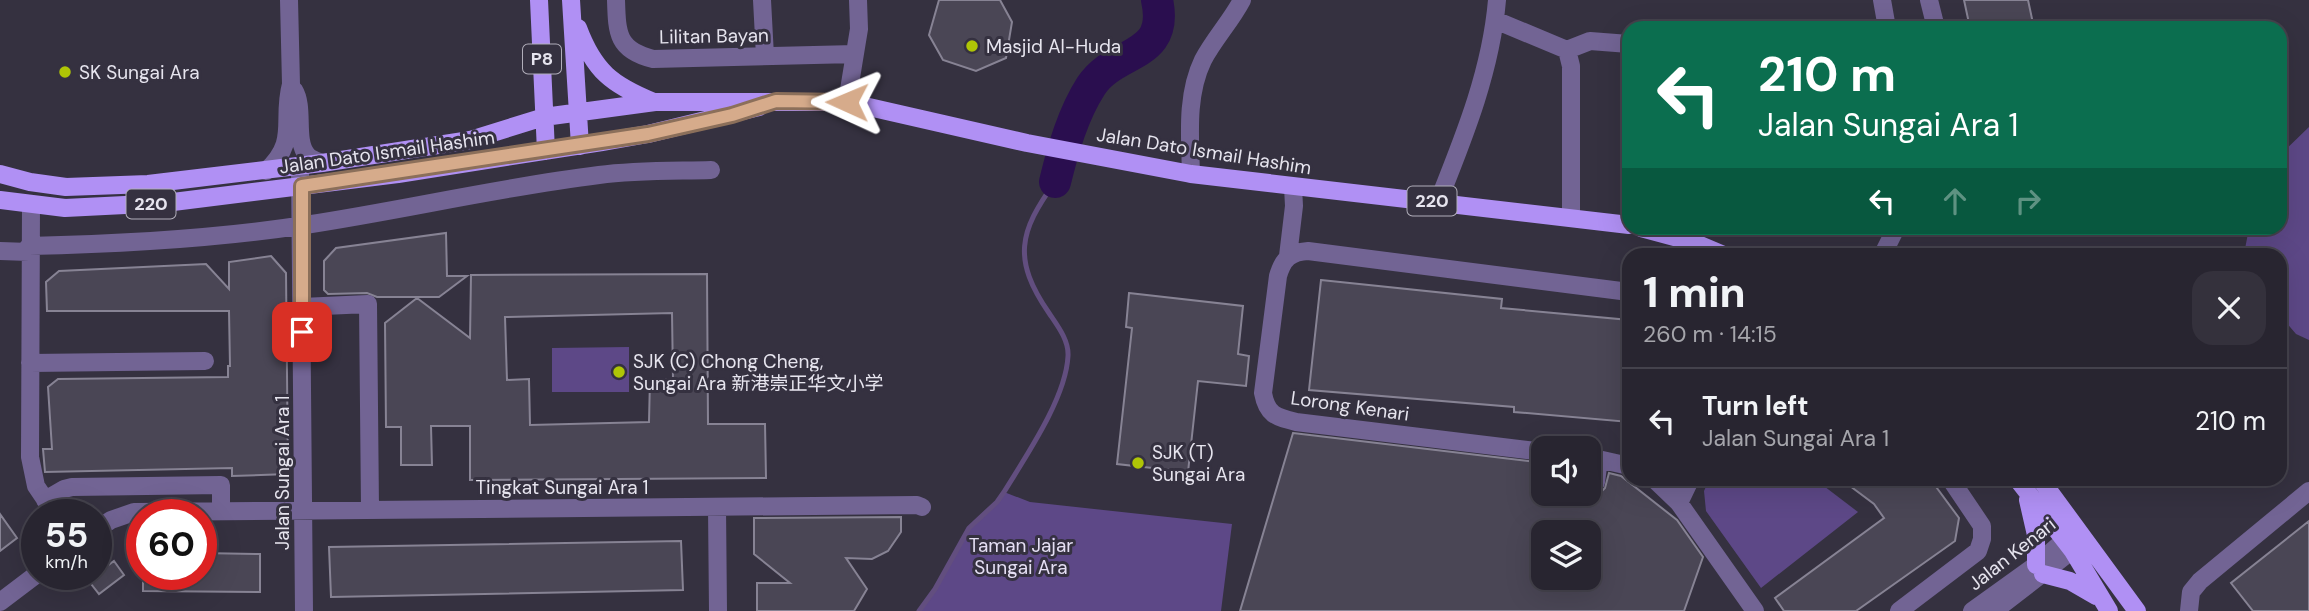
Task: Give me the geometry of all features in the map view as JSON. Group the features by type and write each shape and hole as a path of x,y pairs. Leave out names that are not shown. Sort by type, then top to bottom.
{"main road":[{"name":"P8","path":"539,0 547,150"},
{"name":"P8","path":"571,6 580,146"},
{"path":"571,6 584,46 604,74 629,92 655,102"},
{"name":"Jalan Dato Ismail Hashim","path":"0,200 65,208 165,203 302,186 580,146 732,115 776,101"},
{"name":"Jalan Dato Ismail Hashim","path":"0,174 66,187 148,184 267,171 470,140 544,117 655,102 847,102 1027,143 1191,174 1622,224"},
{"path":"1667,235 1707,248"},
{"path":"2022,486 2036,535 2040,570 2080,585 2105,606"},
{"path":"2023,486 2137,611"},
{"path":"2044,486 2075,540 2105,606"}],"street":[{"path":"267,171 281,157 286,144 291,83 289,0"},
{"name":"Lilitan Bayan","path":"616,0 617,29 623,43 634,54 653,59 855,54"},
{"path":"762,0 765,56"},
{"path":"847,102 859,29 858,0"},
{"path":"1191,174 1189,119 1197,75 1205,57 1242,0"},
{"path":"1438,202 1470,122 1495,20 1497,0"},
{"path":"1882,0 1886,21"},
{"path":"1929,0 1934,21"},
{"path":"1495,20 1567,50 1590,41 1622,43"},
{"path":"1567,50 1571,66 1572,216"},
{"path":"291,83 298,97 302,145 307,156 322,163"},
{"name":"Jalan Sungai Ara 1","path":"300,166 304,611"},
{"path":"0,251 133,244 302,225 602,174 711,170"},
{"name":"Lorong Kenari","path":"1293,187 1294,206 1288,256 1281,263 1278,276 1263,393 1265,405 1272,414 1296,422 1531,450"},
{"path":"31,204 31,473 45,499"},
{"path":"1288,256 1308,251 1622,291"},
{"path":"302,307 368,304 370,509"},
{"path":"30,363 205,361"},
{"path":"1601,460 1622,464"},
{"path":"56,499 64,489 72,487 221,485 221,510"},
{"path":"1661,486 1679,503 1755,611"},
{"path":"1679,503 1687,486"},
{"path":"1899,611 1978,551 1982,526 1955,486"},
{"path":"2189,611 2190,592 2200,580 2309,491"},
{"path":"717,507 718,611"},
{"name":"Tingkat Sungai Ara 1","path":"112,520 134,512 221,510 922,507"},
{"name":"Jalan Kenari","path":"1994,611 2075,540"},
{"name":"Jalan Kenari","path":"1972,611 2040,570"},
{"path":"0,602 21,586"}],"green space":[{"path":"2309,127 2309,340 2296,334 2287,323 2287,248 2245,248 2248,235 2287,235 2287,148"},
{"path":"629,347 629,392 552,392 552,348"},
{"path":"1706,486 1824,486 1858,512 1761,588 1706,511 1704,491"},
{"name":"Taman Jajar Sungai Ara","path":"1004,492 1030,502 1232,524 1221,611 919,611 935,589 969,528"}],"building":[{"name":"Masjid Al-Huda","path":"939,0 1000,0 1012,22 1006,58 976,71 943,60 929,35"},
{"path":"1964,0 2028,0 2032,21 1968,21"},
{"path":"446,233 447,276 467,276 439,297 377,297 367,293 328,294 324,290 324,261 336,248"},
{"path":"271,256 286,273 288,474 232,476 232,468 45,472 43,449 52,449 48,387 58,379 228,377 230,366 229,311 47,311 46,282 59,271 206,264 229,289 229,262"},
{"path":"707,274 708,424 765,424 766,478 470,480 470,426 431,426 432,465 401,465 401,427 386,427 385,323 417,298 470,338 471,275","holes":["672,313 673,380 650,379 649,422 530,425 529,379 507,380 505,317"]},
{"path":"1321,280 1502,299 1501,308 1622,319 1622,421 1514,412 1514,407 1309,390"},
{"path":"1129,293 1243,306 1238,354 1249,356 1246,386 1198,381 1188,472 1117,464 1132,328 1126,327"},
{"path":"1293,433 1531,461 1531,506 1601,506 1601,492 1605,488 1609,473 1621,476 1622,486 1634,486 1677,520 1703,557 1684,611 1240,611"},
{"path":"1850,486 1935,486 1959,518 1955,541 1856,611 1784,611 1775,598 1884,518 1874,504"},
{"path":"0,514 17,538 0,551"},
{"path":"901,517 901,532 888,551 872,559 846,558 867,589 854,611 757,611 757,583 790,583 754,554 754,518"},
{"path":"2309,521 2309,611 2253,611 2231,583"},
{"path":"681,541 683,590 331,597 329,547"},
{"path":"217,553 260,554 260,592 143,591 217,590"},
{"path":"114,561 124,575 112,584"}],"waterway":[{"path":"1055,182 1069,132 1091,86 1101,74 1138,51 1156,33 1159,19 1157,0"},
{"path":"919,611 935,589 969,528 1004,492 1044,426 1066,372 1067,344 1037,294 1025,261 1028,231 1055,182"}],"place":[{"name":"Masjid Al-Huda","path":"972,46"},
{"name":"SK Sungai Ara","path":"65,72"},
{"name":"SJK (C) Chong Cheng, Sungai Ara 新港崇正华文小学","path":"619,372"},
{"name":"SJK (T) Sungai Ara","path":"1138,463"}],"route":[{"path":"302,332 302,186 398,174 648,134 732,115 776,101 847,102"}]}
